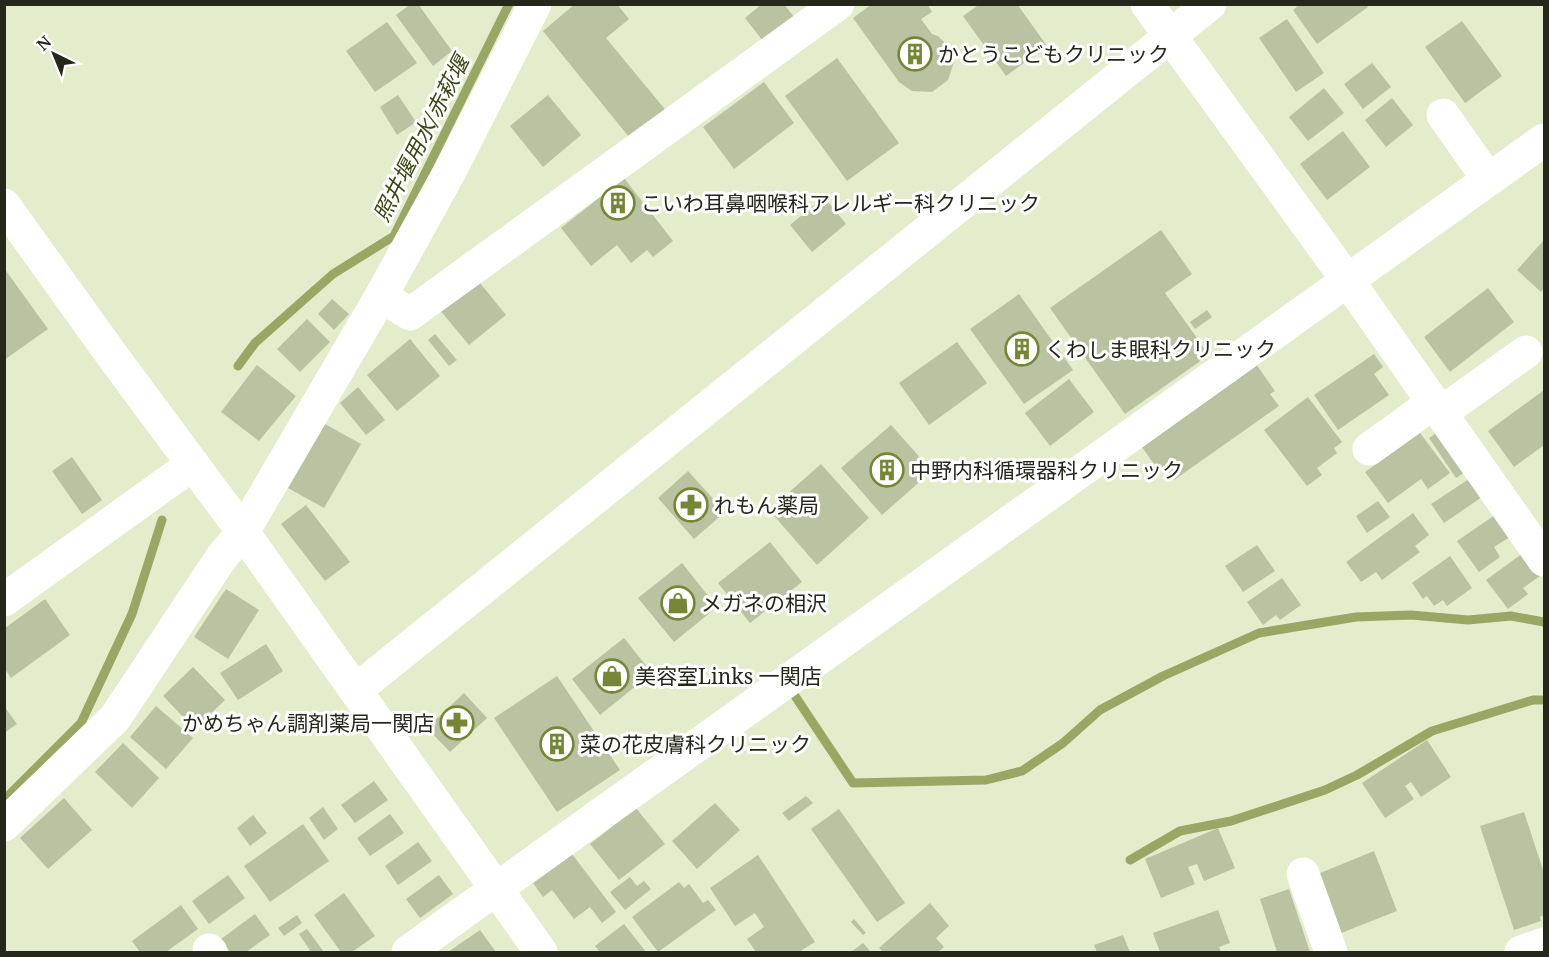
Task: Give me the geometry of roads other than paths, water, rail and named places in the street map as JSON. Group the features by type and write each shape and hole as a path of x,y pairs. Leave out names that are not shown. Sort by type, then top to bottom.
{"street":[{"path":"4,825 115,718 221,558 243,532 381,296 450,171 535,4"},
{"path":"381,296 410,314 838,4"},
{"path":"1147,4 1348,281 1545,560"},
{"path":"356,690 1210,4"},
{"path":"1443,116 1488,179"},
{"path":"408,952 1545,140"},
{"path":"4,205 243,532 541,952"},
{"path":"1370,449 1526,352"},
{"path":"4,600 193,464"},
{"path":"1303,874 1331,952"},
{"path":"1521,952 1545,944"}],"waterway":[{"name":"照井堰用水/赤萩堰","path":"238,366 255,343 333,274 394,236 509,4"},
{"name":"照井堰用水/赤萩堰","path":"4,800 81,723 132,614 162,520"},
{"path":"795,696 853,783 986,780 1022,771 1063,743 1100,710 1163,676 1259,633 1356,617 1411,615 1468,620 1511,616 1544,622"},
{"path":"1130,860 1180,831 1231,821 1325,790 1357,775 1432,731 1533,700 1544,700"}],"place":[{"name":"かとうこどもクリニック","path":"915,54"},
{"name":"こいわ耳鼻咽喉科アレルギー科クリニック","path":"618,203"},
{"name":"くわしま眼科クリニック","path":"1022,349"},
{"name":"中野内科循環器科クリニック","path":"887,470"},
{"name":"れもん薬局","path":"691,505"},
{"name":"メガネの相沢","path":"678,603"},
{"name":"美容室Links 一関店","path":"612,676"},
{"name":"かめちゃん調剤薬局一関店","path":"457,723"},
{"name":"菜の花皮膚科クリニック","path":"557,744"}]}
